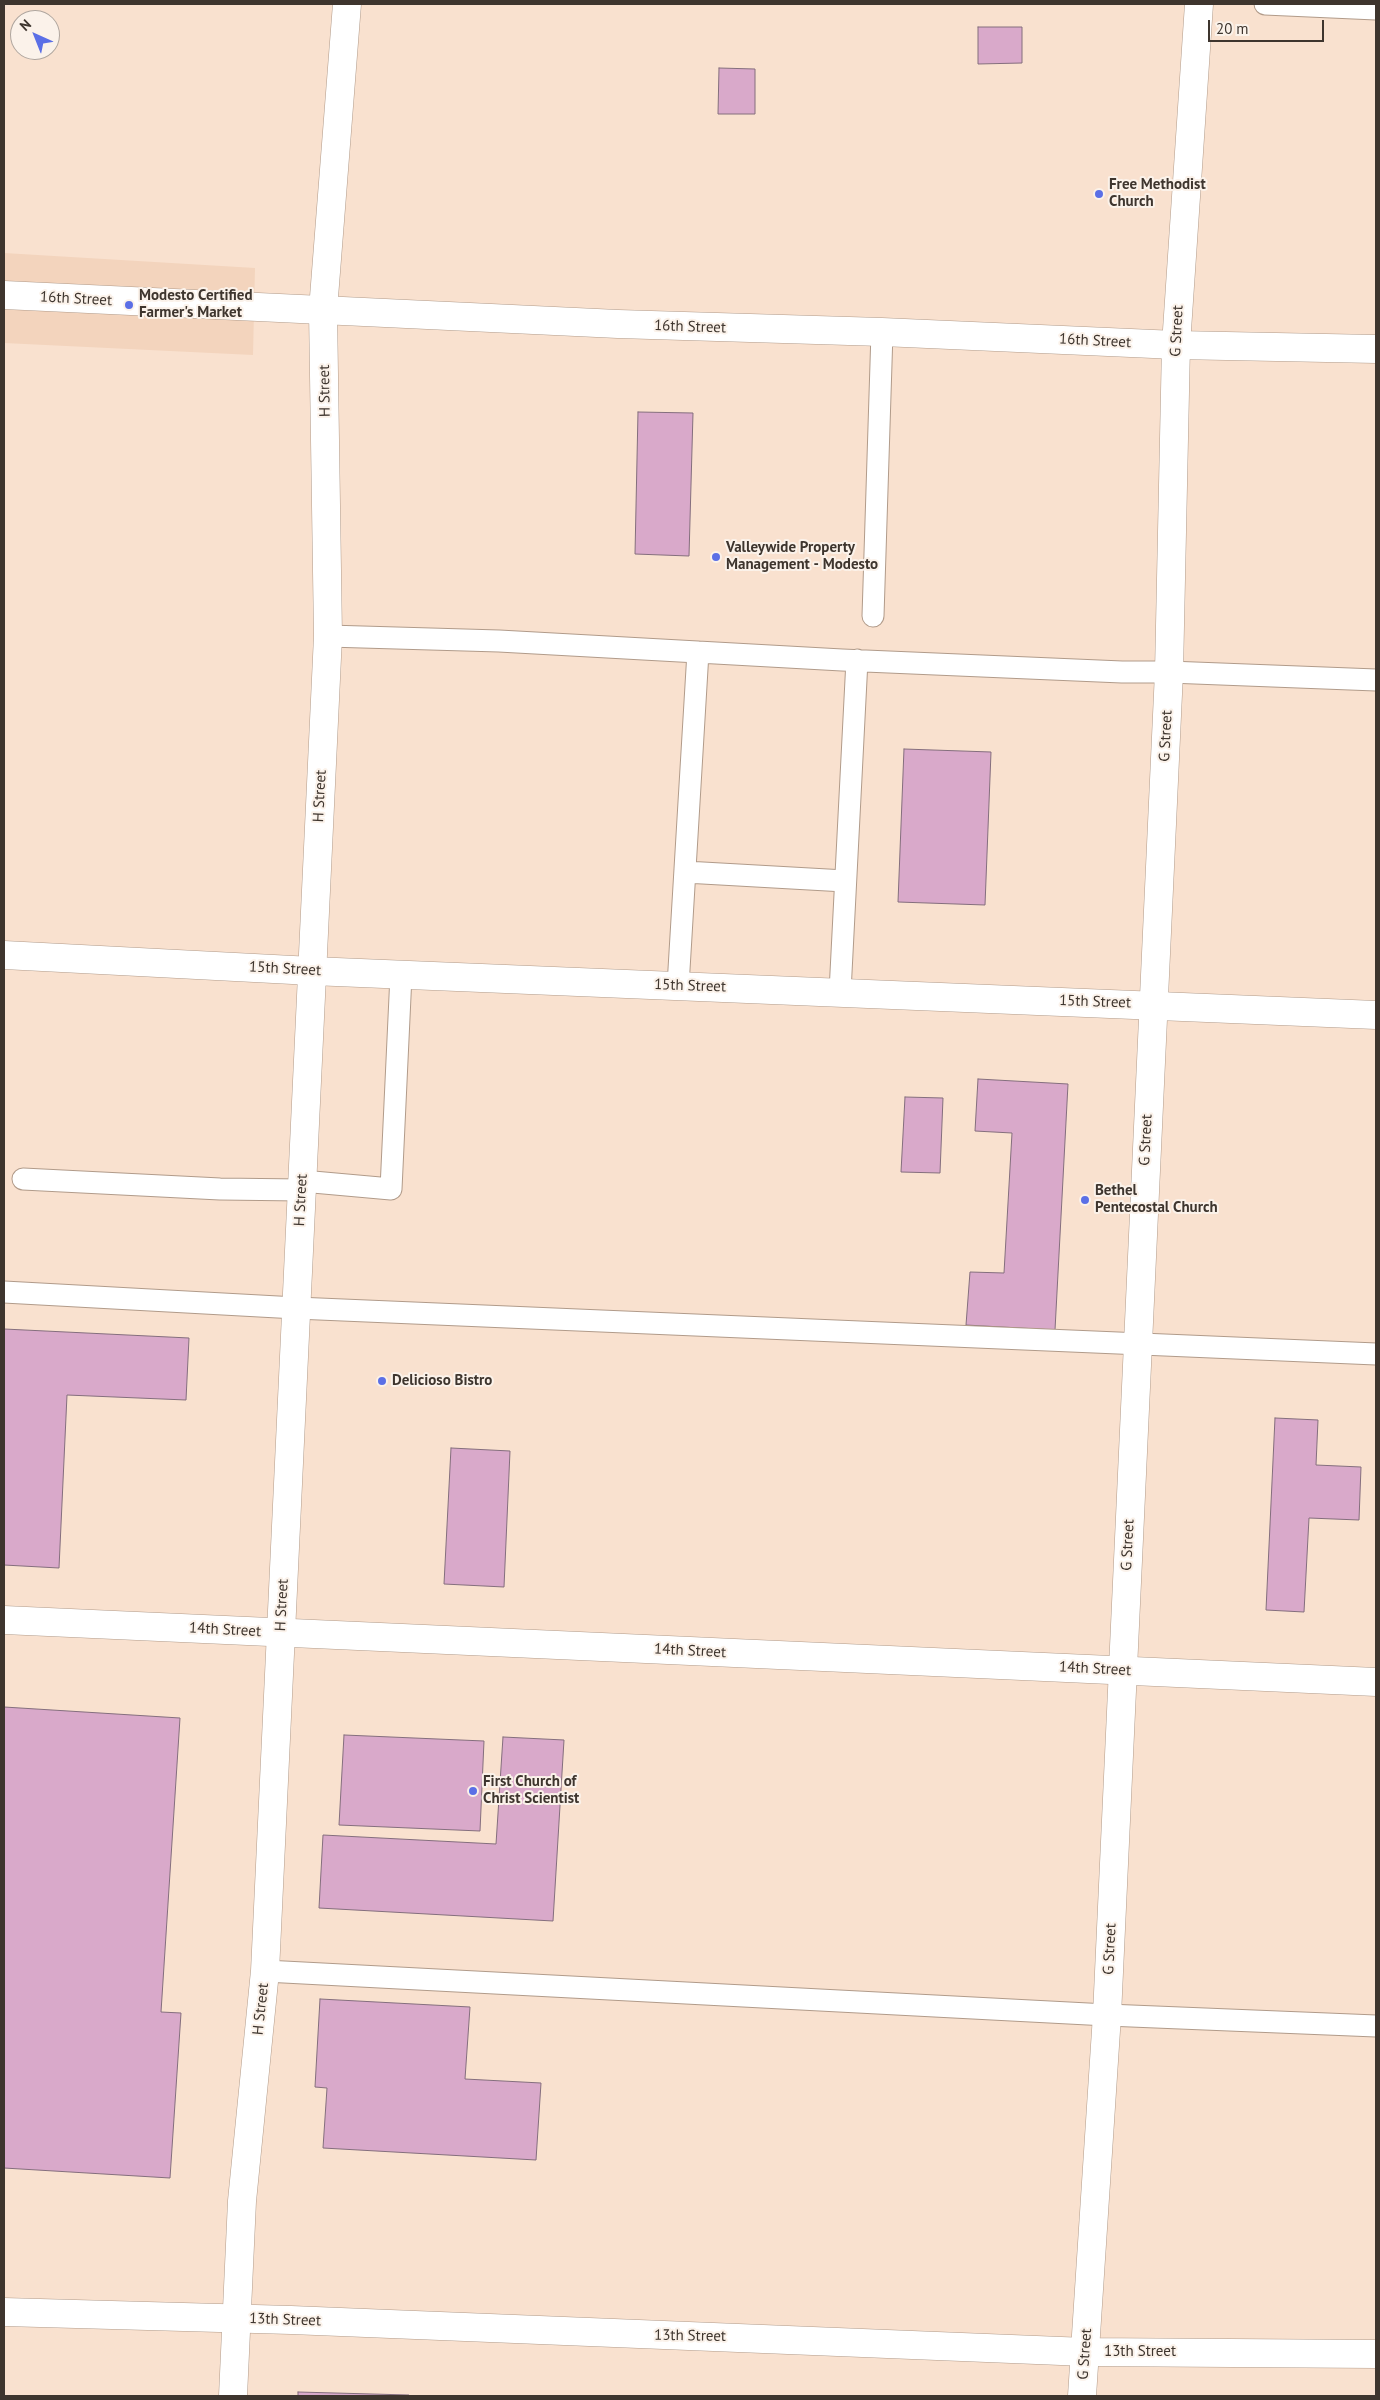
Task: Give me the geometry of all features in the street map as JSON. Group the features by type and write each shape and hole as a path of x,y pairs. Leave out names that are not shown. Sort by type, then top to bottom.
{"street":[{"name":"H Street","path":"233,2396 242,2202 265,1971 328,636 323,310 346,4"},
{"name":"G Street","path":"1082,2396 1107,2015 1169,672 1176,345 1199,4"},
{"name":"16th Street","path":"4,295 647,325 882,332 1176,345 1376,349"},
{"name":"15th Street","path":"4,955 401,975 1376,1015"},
{"name":"14th Street","path":"4,1620 1376,1682"},
{"name":"13th Street","path":"4,2312 238,2318 1086,2352 1376,2354"}],"lane":[{"path":"1265,4 1376,9"},
{"path":"873,616 882,332"},
{"path":"328,636 500,641 1122,672 1376,680"},
{"path":"678,986 698,652"},
{"path":"840,992 857,660"},
{"path":"685,872 845,881"},
{"path":"23,1179 220,1189 302,1185 391,1189 401,975"},
{"path":"4,1292 296,1308 1376,1354"},
{"path":"265,1971 1107,2015 1376,2026"}],"shaded area":[{"name":"Modesto Certified Farmer's Market","path":"4,253 255,268 253,355 4,343"}],"building":[{"path":"978,27 1022,27 1022,63 978,64"},
{"path":"719,68 755,69 755,114 718,114"},
{"path":"638,412 693,413 689,556 635,554"},
{"path":"904,749 991,752 985,905 898,902"},
{"path":"978,1079 1068,1084 1055,1330 966,1325 970,1272 1004,1273 1012,1133 975,1131"},
{"path":"905,1097 943,1098 940,1173 901,1172"},
{"path":"4,1329 189,1338 186,1400 67,1395 59,1568 4,1565"},
{"path":"1275,1418 1318,1420 1316,1465 1361,1467 1359,1520 1309,1518 1304,1612 1266,1610"},
{"path":"451,1448 510,1451 504,1587 444,1584"},
{"path":"4,1707 180,1718 161,2012 181,2013 170,2178 4,2168"},
{"path":"344,1735 484,1741 480,1831 339,1825"},
{"path":"503,1737 564,1740 553,1921 319,1908 323,1835 496,1844"},
{"path":"320,1999 470,2007 465,2079 541,2083 536,2160 323,2148 327,2088 315,2087"},
{"path":"298,2392 409,2395 409,2396 298,2396"}],"place":[{"name":"Free Methodist Church","path":"1099,194"},
{"name":"Modesto Certified Farmer's Market","path":"129,305"},
{"name":"Valleywide Property Management - Modesto","path":"716,557"},
{"name":"Bethel Pentecostal Church","path":"1085,1200"},
{"name":"Delicioso Bistro","path":"382,1381"},
{"name":"First Church of Christ Scientist","path":"473,1791"}]}
